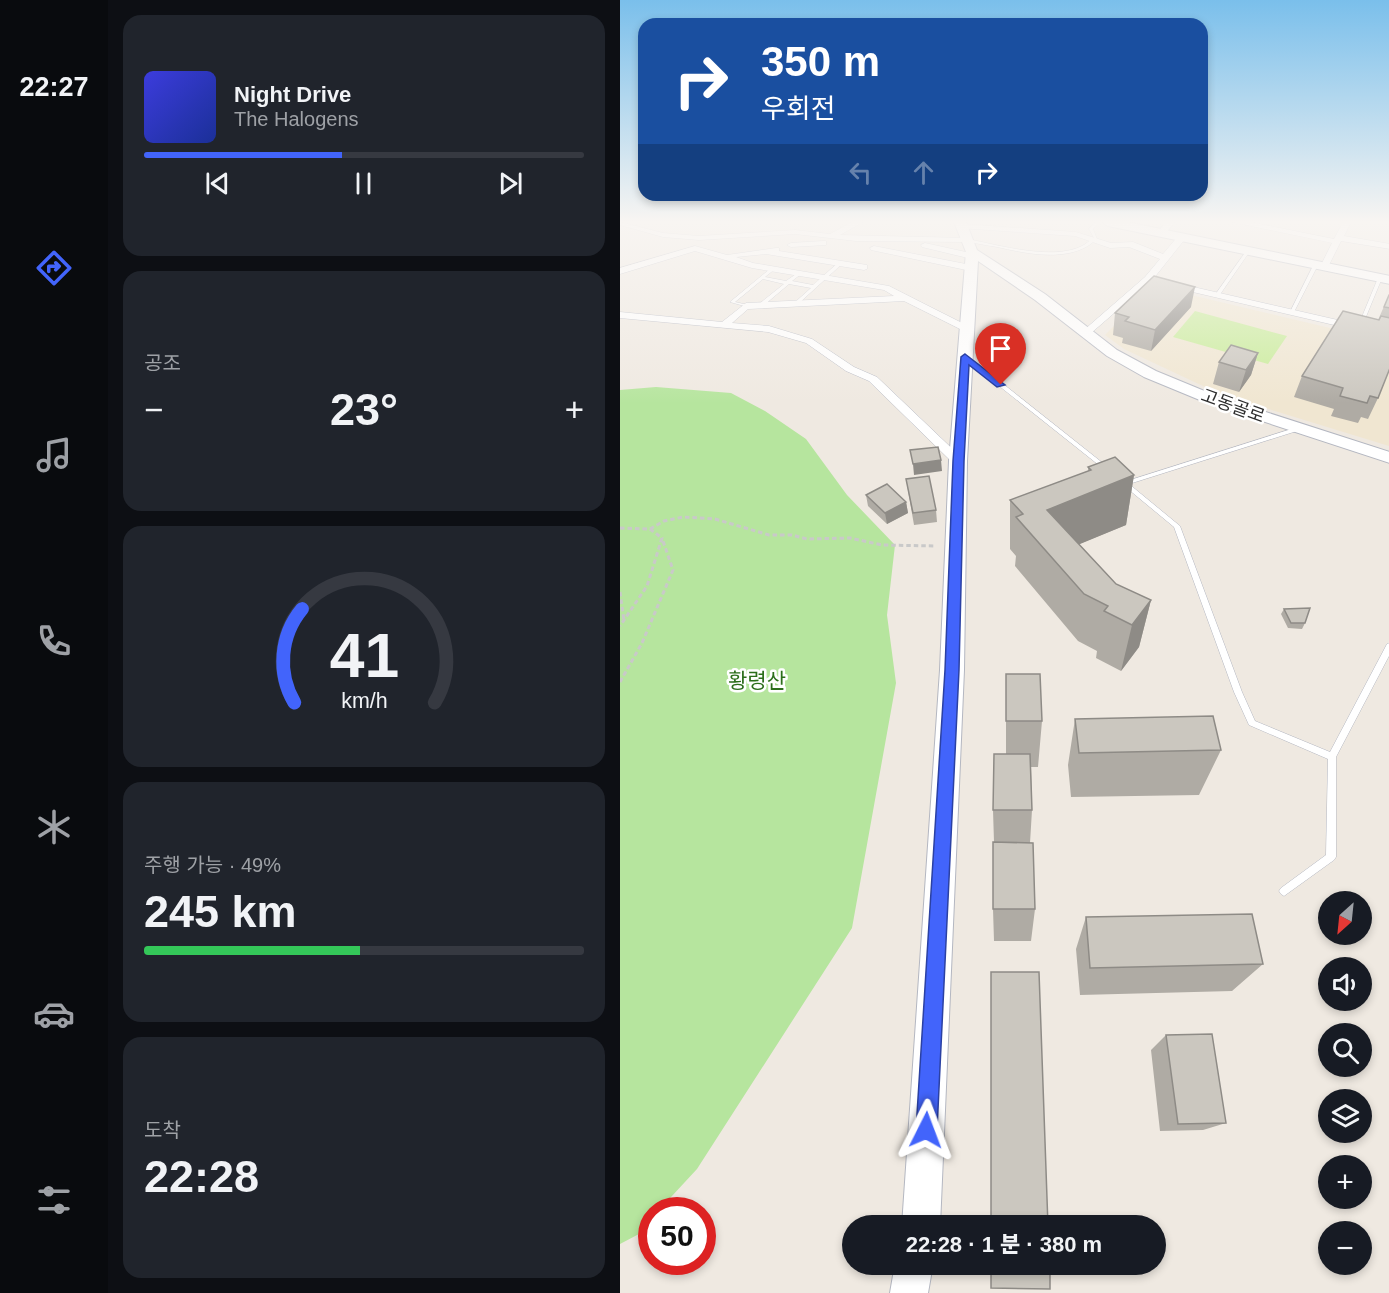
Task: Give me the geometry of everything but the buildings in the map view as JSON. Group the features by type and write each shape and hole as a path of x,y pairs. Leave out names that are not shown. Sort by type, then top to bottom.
{"main road":[{"path":"922,1215 952,670 958,461 969,282"},
{"name":"고동골로","path":"1013,282 1087,332 1112,352 1150,375 1213,400 1390,458"},
{"path":"910,1293 912,1275"}],"street":[{"path":"854,282 896,291 967,329"},
{"path":"1087,332 1144,282"},
{"path":"1162,282 1390,335"},
{"path":"724,324 746,306 906,298"},
{"path":"620,315 769,329 809,341 850,369 873,379 958,461"}],"lane":[{"path":"746,306 732,302 756,282"},
{"path":"784,282 814,287"},
{"path":"795,304 819,282"},
{"path":"1217,295 1226,282"},
{"path":"1292,312 1310,282"},
{"path":"1359,328 1383,282"},
{"path":"761,305 787,283"},
{"path":"965,357 1177,526 1238,692 1252,723 1332,757"},
{"path":"1124,483 1298,429"},
{"path":"1284,891 1331,857 1332,757 1390,646"}],"path":[{"path":"620,528 650,529 664,521 683,517 715,519 768,535 792,535 807,539 850,538 882,545 934,545 955,555"},
{"path":"620,682 642,643 673,570 662,538 650,529"},
{"path":"620,626 647,586 662,538"},
{"path":"620,592 624,622"}],"shaded area":[{"path":"1153,286 1389,342 1389,446 1220,394 1124,349 1105,335"}],"green space":[{"path":"1195,311 1287,336 1268,364 1173,337"},
{"name":"황령산","path":"656,387 731,393 765,411 806,439 847,495 895,545 887,615 896,683 852,928 697,1169 671,1197 638,1197 638,1235 620,1244 620,390"}],"route":[{"path":"926,1130 952,670 958,461 965,357 1001,385"}]}
